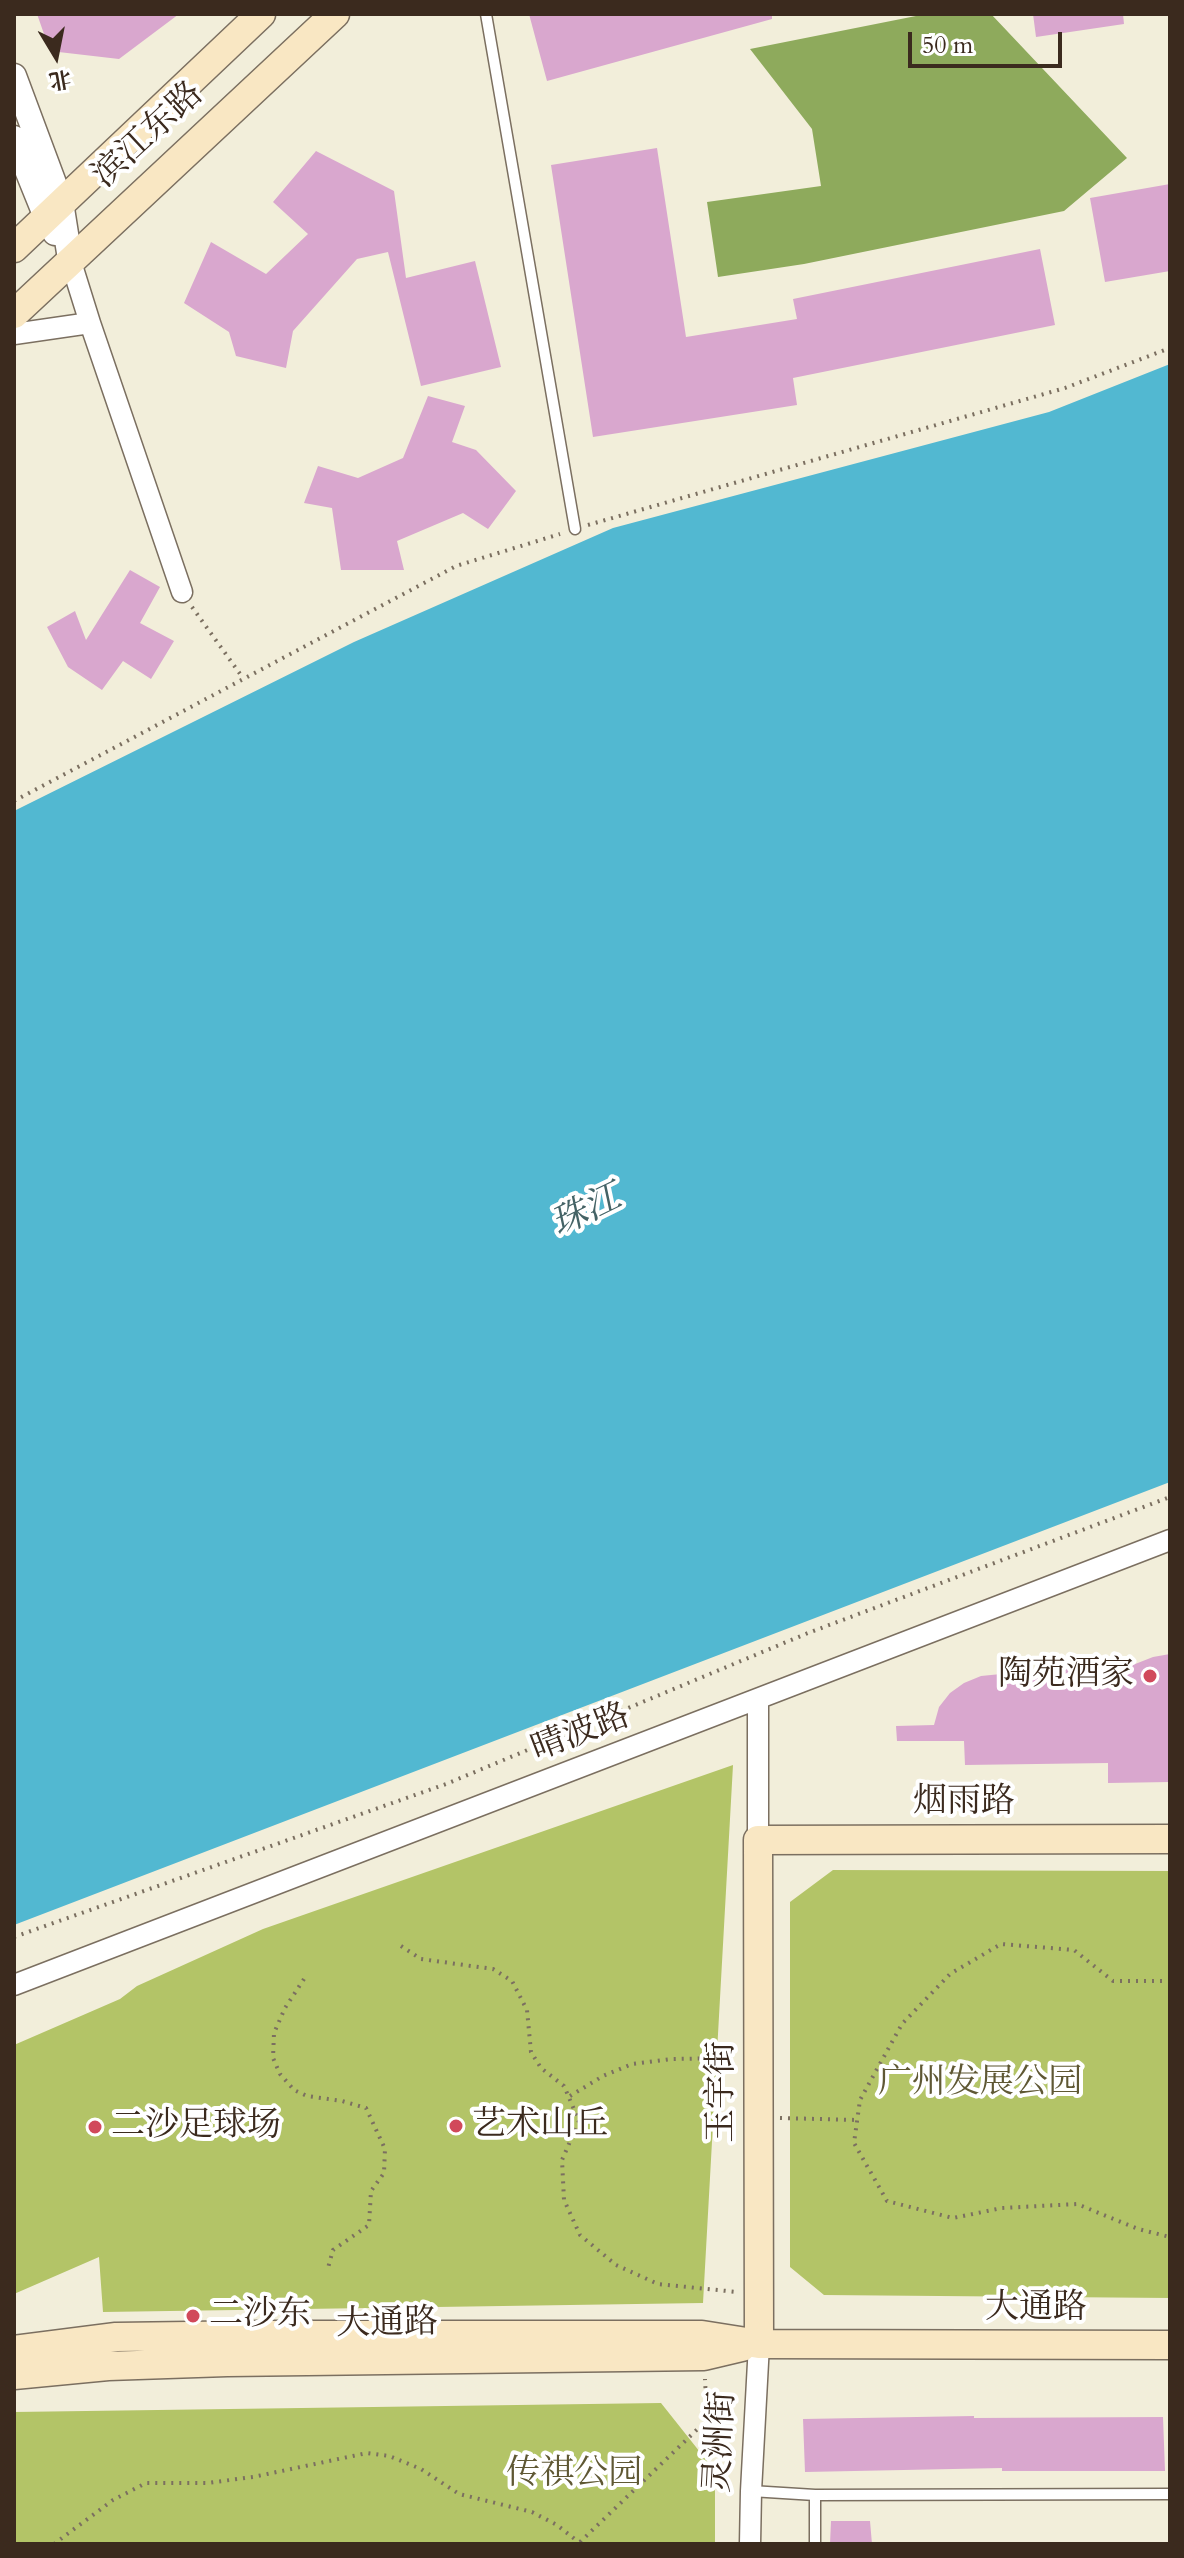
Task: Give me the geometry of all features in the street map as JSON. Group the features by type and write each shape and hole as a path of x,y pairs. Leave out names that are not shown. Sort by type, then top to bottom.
{"main road":[{"name":"滨江东路","path":"14,248 261,14"},
{"name":"滨江东路","path":"14,314 335,14"},
{"name":"烟雨路","path":"758,1840 1170,1839"},
{"name":"玉宇街","path":"758,1840 759,2344"},
{"name":"大通路","path":"14,2350 116,2337 263,2335 702,2335 759,2344 1170,2345"},
{"name":"大通路","path":"14,2375 108,2366 227,2362 704,2356 759,2344"}],"street":[{"path":"14,76 90,323 182,592"},
{"path":"14,138 54,210"},
{"path":"14,334 90,323"},
{"name":"晴波路","path":"14,1985 1170,1540"},
{"path":"758,1701 758,1840"},
{"name":"灵洲街","path":"750,2544 759,2344"}],"lane":[{"path":"486,14 575,529"},
{"path":"751,2491 815,2495 1170,2494"},
{"path":"815,2495 815,2544"}],"path":[{"path":"14,801 456,566 1065,388 1170,348"},
{"path":"182,592 244,679"},
{"path":"14,1937 446,1784 808,1633 1170,1497"},
{"path":"1170,1981 1113,1981 1074,1950 1001,1944 950,1974 902,2024 860,2100 854,2143 887,2201 953,2218 1002,2208 1077,2204 1138,2229 1170,2237"},
{"path":"401,1946 421,1959 493,1969 512,1981 527,2010 531,2052 541,2068 564,2086 579,2121 562,2160 564,2200 580,2235 616,2265 658,2284 759,2295"},
{"path":"304,1979 285,2008 274,2033 273,2058 280,2074 294,2090 307,2096 366,2108 385,2149 384,2173 371,2191 369,2225 333,2250 328,2268"},
{"path":"569,2096 603,2076 632,2064 672,2059 735,2058"},
{"path":"759,2118 857,2120"},
{"path":"54,2544 113,2500 146,2483 207,2483 253,2477 367,2453 389,2456 421,2469 459,2494 532,2512 581,2543 707,2420 704,2356"}],"green space":[{"path":"926,14 991,14 1127,158 1064,211 804,264 718,277 707,202 821,186 812,129 750,49"},
{"path":"733,1765 703,2303 103,2312 99,2257 14,2294 14,2045 120,1999 137,1986 263,1929"},
{"name":"广州发展公园","path":"833,1870 1170,1871 1170,2298 824,2295 790,2267 790,1902"},
{"name":"传祺公园","path":"661,2403 715,2471 715,2544 14,2544 14,2412"}],"water":[{"name":"珠江","path":"1170,364 1170,1482 14,1925 14,811 354,642 613,528 1049,412"}],"building":[{"path":"37,14 179,14 119,59 50,51"},
{"path":"529,14 772,14 772,19 547,81"},
{"path":"1033,14 1123,14 1124,24 1036,37"},
{"path":"657,148 686,337 797,319 793,299 1040,249 1055,325 793,378 797,405 593,437 551,165"},
{"path":"316,151 394,191 406,278 475,261 501,367 421,386 388,252 357,259 293,331 286,368 236,356 229,332 184,303 211,242 266,274 308,234 273,202"},
{"path":"1170,184 1170,271 1105,282 1090,198"},
{"path":"428,396 465,406 452,442 476,450 516,491 488,529 463,513 397,541 404,570 341,570 332,508 304,503 318,466 358,478 403,458"},
{"path":"130,570 160,587 140,623 174,641 151,679 123,661 102,690 68,667 47,627 75,611 86,640"},
{"path":"1170,1654 1170,1782 1108,1783 1108,1763 965,1765 964,1741 897,1741 896,1726 934,1725 939,1707 950,1693 981,1676 1001,1674 1027,1679 1040,1667 1060,1657 1076,1655 1106,1660 1116,1668 1125,1668"},
{"path":"1163,2417 1165,2471 1002,2471 1002,2468 805,2472 803,2419"},
{"path":"831,2521 870,2521 872,2544 830,2544"}],"place":[{"name":"陶苑酒家","path":"1150,1676"},
{"name":"艺术山丘","path":"456,2126"},
{"name":"二沙足球场","path":"95,2127"},
{"name":"二沙东","path":"193,2316"}]}
